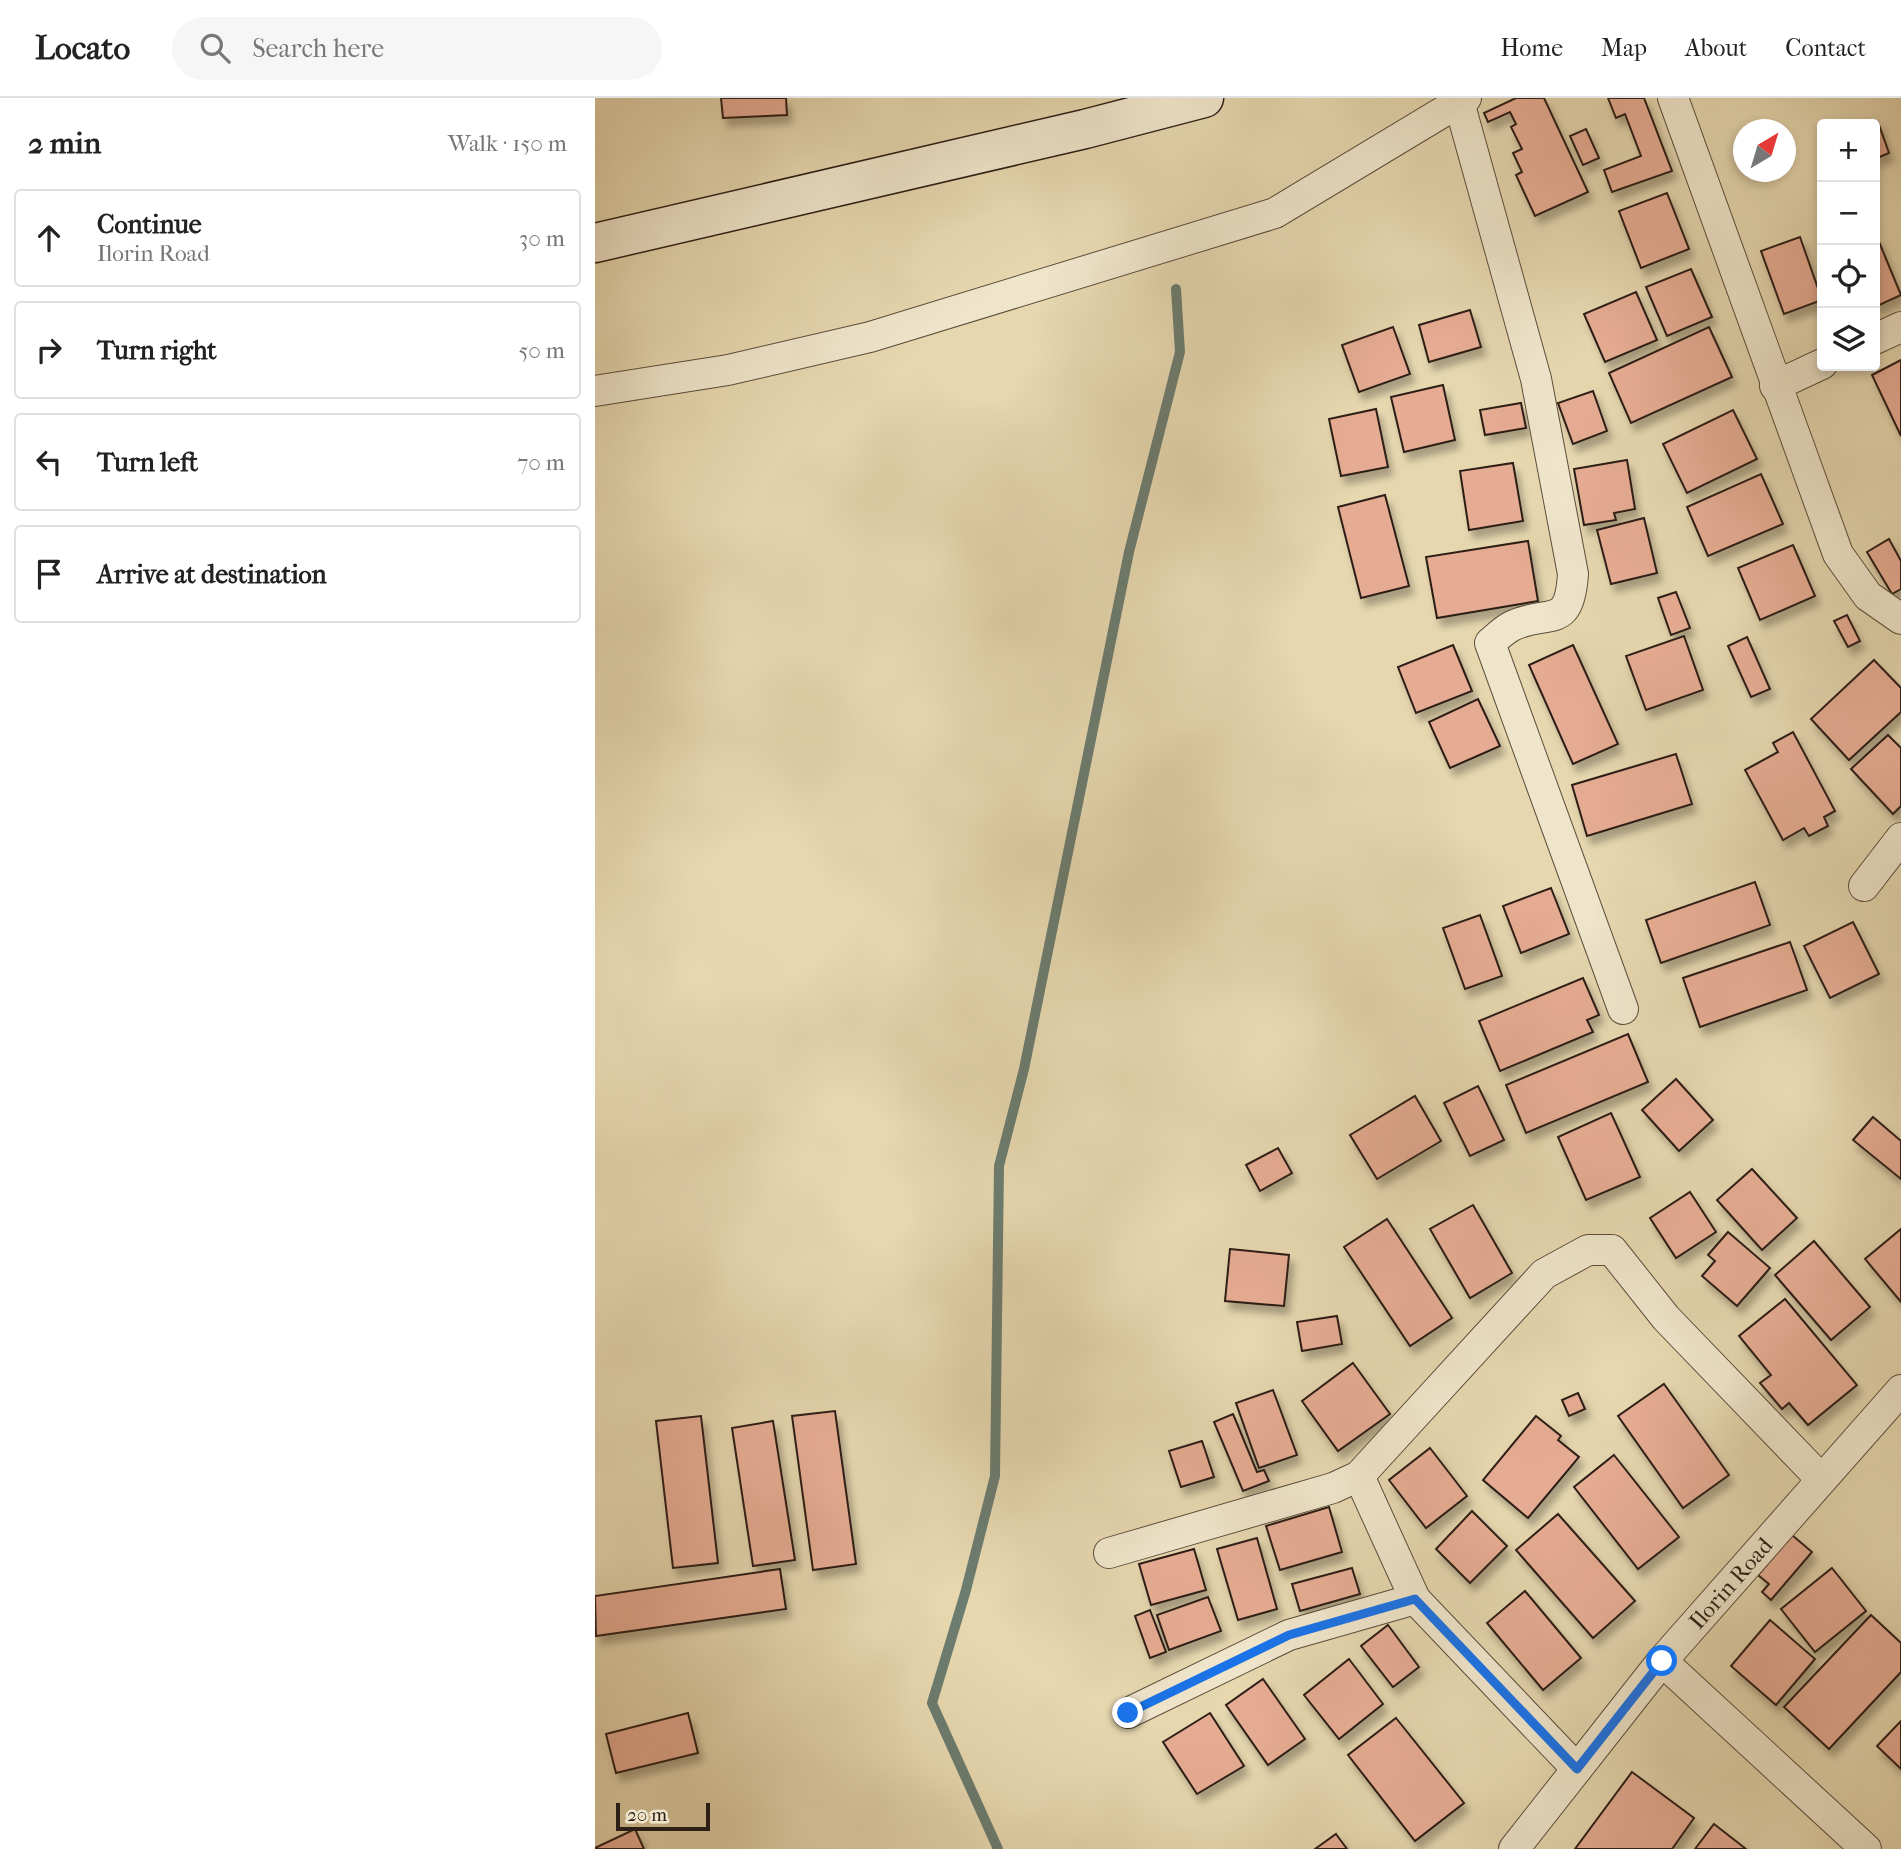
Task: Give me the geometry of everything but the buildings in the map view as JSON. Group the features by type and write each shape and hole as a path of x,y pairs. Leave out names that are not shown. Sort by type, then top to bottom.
{"main road":[{"path":"595,243 1085,130 1204,98"}],"street":[{"path":"1673,98 1838,554 1868,596 1901,619"},
{"path":"595,391 729,370 870,337 1275,213 1462,100 1536,379 1573,574 1571,600 1557,616 1512,626 1490,643 1623,1009"},
{"path":"1880,337 1901,327"},
{"path":"1775,386 1817,366"},
{"path":"1864,886 1901,838"},
{"path":"1109,1553 1333,1488 1359,1476 1544,1274 1588,1250 1612,1250 1666,1318 1821,1479"},
{"name":"Ilorin Road","path":"1514,1849 1662,1661 1901,1390"},
{"path":"1359,1476 1415,1599 1577,1769"},
{"path":"1128,1713 1289,1635 1415,1599"},
{"path":"1662,1661 1866,1849"}],"waterway":[{"path":"998,1849 932,1703 966,1590 995,1476 999,1166 1024,1069 1129,552 1180,352 1176,289"}],"route":[{"path":"1128,1713 1289,1635 1415,1599 1577,1769 1662,1661"}]}
